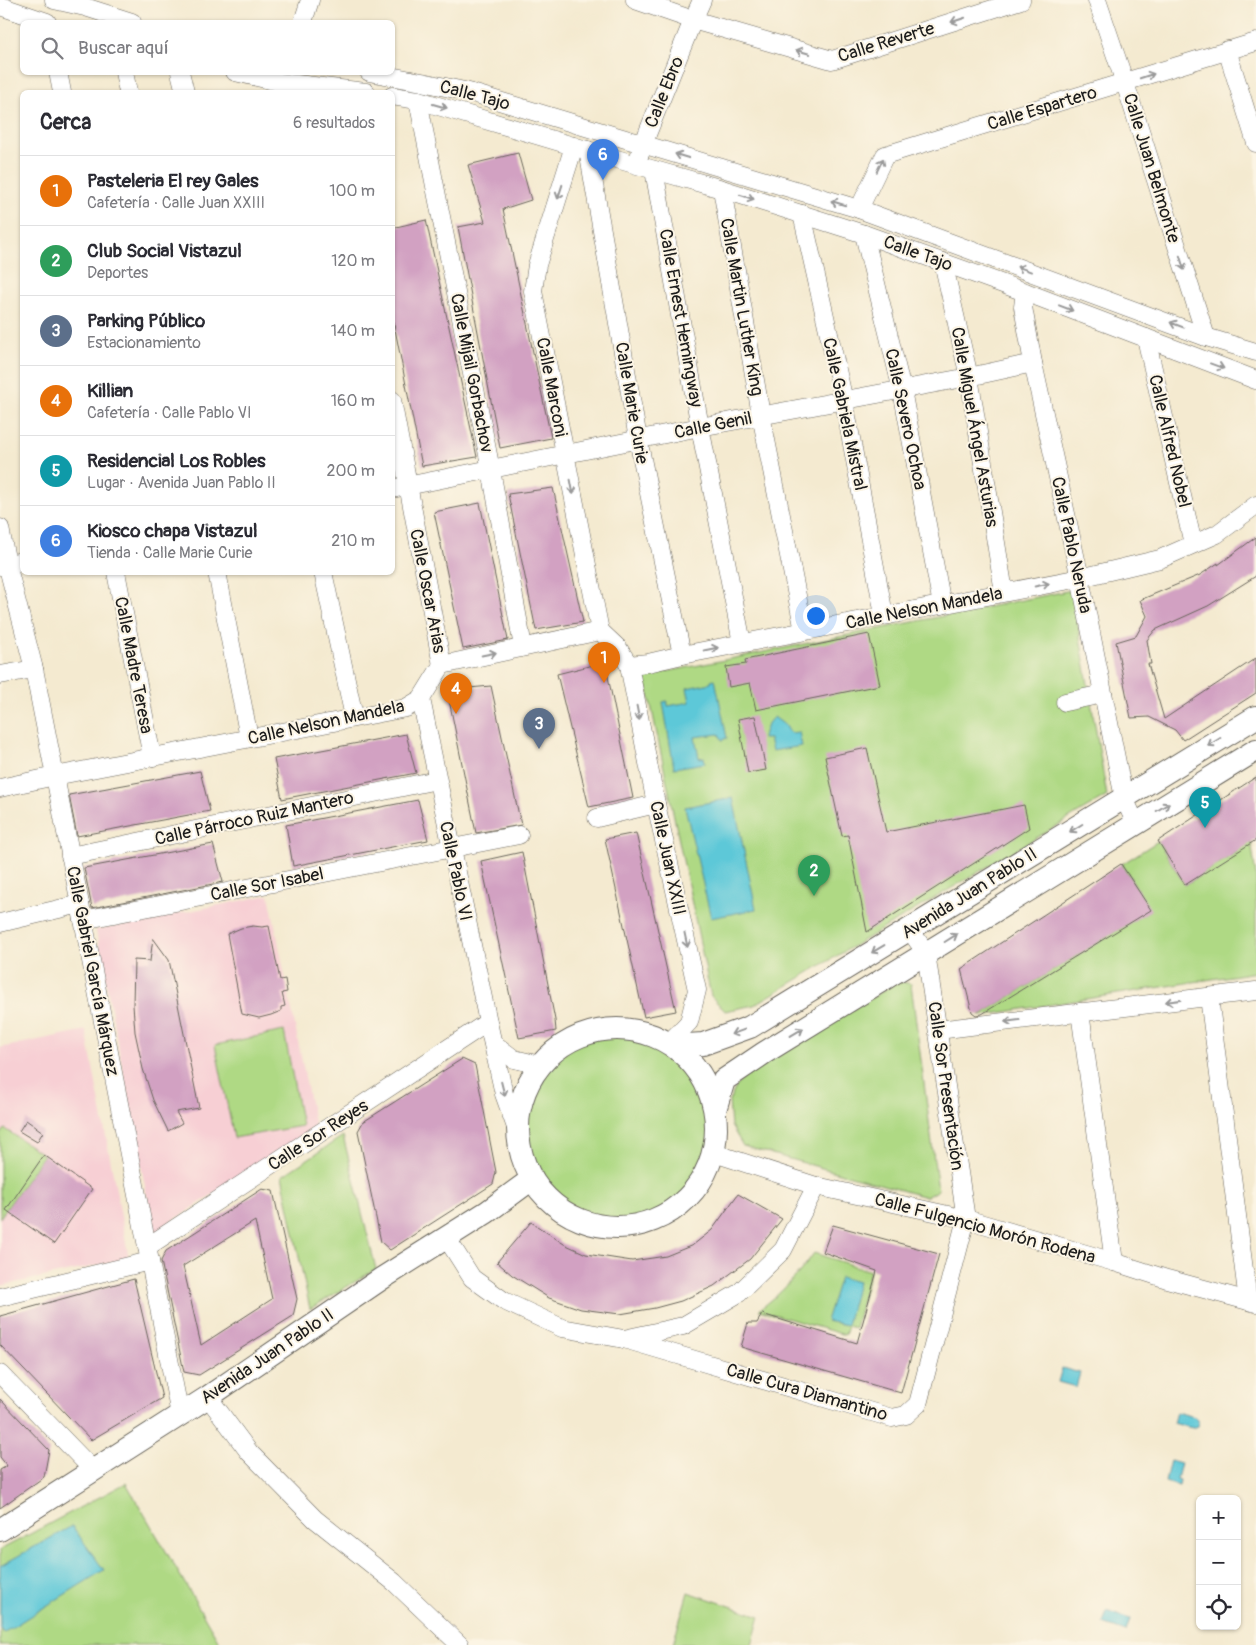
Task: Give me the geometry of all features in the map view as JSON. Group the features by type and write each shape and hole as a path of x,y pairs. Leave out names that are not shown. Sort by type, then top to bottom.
{"main road":[{"name":"Avenida Juan Pablo II","path":"671,1045 704,1044 750,1027 1256,717"},
{"name":"Avenida Juan Pablo II","path":"715,1110 724,1080 764,1053 1256,750"},
{"path":"615,1029 643,1032 671,1045 693,1064 707,1085 715,1110 714,1153 700,1183 678,1207 648,1222 636,1224 615,1227 583,1221 554,1204 532,1179 522,1157 518,1133 520,1109 527,1086 540,1065 561,1046 594,1032 615,1029"},
{"name":"Avenida Juan Pablo II","path":"0,1530 208,1397 446,1237 487,1212 532,1179"}],"street":[{"path":"54,0 87,4 127,20"},
{"path":"304,20 310,0"},
{"name":"Calle Reverte","path":"635,0 693,20 832,60 1021,0"},
{"name":"Calle Ebro","path":"636,165 702,0"},
{"name":"Calle Juan Belmonte","path":"1097,0 1206,337"},
{"path":"0,6 41,20"},
{"name":"Calle Espartero","path":"859,209 885,155 1256,42"},
{"path":"1226,50 1256,142"},
{"path":"59,75 62,90"},
{"path":"125,75 128,90"},
{"path":"181,75 184,90"},
{"path":"246,75 291,88 328,90"},
{"name":"Calle Tajo","path":"385,75 469,92 859,209 1206,337 1256,352"},
{"name":"Calle Tajo","path":"395,96 418,100 722,189 864,234 1025,292 1256,380"},
{"name":"Calle Mijail Gorbachov","path":"418,100 491,470 523,648"},
{"path":"580,126 586,131 586,137 581,148"},
{"name":"Calle Marie Curie","path":"581,148 682,654"},
{"name":"Calle Marconi","path":"581,148 537,265 533,291 600,631"},
{"name":"Calle Ernest Hemingway","path":"654,170 700,427 742,643"},
{"name":"Calle Martin Luther King","path":"722,189 761,415 804,631"},
{"name":"Calle Gabriela Mistral","path":"802,214 844,401 884,616"},
{"name":"Calle Severo Ochoa","path":"864,234 902,390 942,604"},
{"name":"Calle Miguel Ángel Asturias","path":"943,262 969,378 1004,592"},
{"name":"Calle Pablo Neruda","path":"1025,292 1023,307 1033,363 1080,578 1124,798 1136,824"},
{"name":"Calle Alfred Nobel","path":"1146,338 1193,544"},
{"name":"Calle Genil","path":"400,487 761,415 969,378 1033,363"},
{"name":"Calle Oscar Arias","path":"395,433 400,487 442,665"},
{"name":"Calle Nelson Mandela","path":"629,665 648,663 682,654 1080,578 1160,559 1217,534 1256,505"},
{"name":"Calle Gabriel García Márquez","path":"0,528 34,669 180,1415"},
{"name":"Calle Madre Teresa","path":"117,575 152,757"},
{"path":"218,575 249,738"},
{"path":"324,575 354,717"},
{"path":"442,665 600,631 618,648 629,665"},
{"name":"Calle Nelson Mandela","path":"0,788 406,708 421,699 442,665"},
{"name":"Calle Juan XXIII","path":"629,665 656,804 696,990 689,1022 671,1045"},
{"path":"0,675 34,669"},
{"path":"1065,702 1103,694"},
{"name":"Calle Pablo VI","path":"421,699 504,1094 518,1133"},
{"name":"Calle Párroco Ruiz Mantero","path":"70,856 437,780"},
{"path":"597,818 656,804"},
{"name":"Calle Sor Isabel","path":"0,923 81,912 519,836"},
{"path":"910,930 926,953"},
{"name":"Calle Sor Presentación","path":"926,953 966,1219"},
{"path":"938,1030 1256,991"},
{"path":"1209,996 1252,1302"},
{"path":"1080,1012 1114,1262"},
{"name":"Calle Sor Reyes","path":"0,1297 149,1254 488,1022"},
{"path":"493,1043 514,1059 540,1065"},
{"name":"Calle Fulgencio Morón Rodena","path":"714,1153 816,1186 966,1219 1167,1279 1252,1302"},
{"path":"624,1339 683,1326 739,1293 783,1250 816,1186"},
{"name":"Calle Cura Diamantino","path":"446,1237 472,1278 504,1301 562,1328 624,1339 892,1418 906,1415 918,1404 966,1219"},
{"path":"0,1374 92,1470"},
{"path":"208,1397 249,1452 315,1518 394,1582 460,1645"}],"shaded area":[{"path":"269,895 315,1127 154,1233 96,930"},
{"path":"86,1030 129,1259 0,1286 0,1048"}],"green space":[{"path":"1072,590 1107,796 754,1005 725,1011 711,996 645,676"},
{"path":"1245,797 1256,876 1256,972 979,1016 1150,910 1122,864 1158,841 1185,885 1237,852"},
{"path":"899,981 911,984 938,1190 926,1197 743,1146 731,1126 729,1101 737,1085 748,1074"},
{"path":"608,1030 628,1030 656,1037 680,1052 694,1066 709,1090 716,1118 716,1138 709,1166 694,1190 680,1204 656,1219 628,1226 608,1226 580,1219 556,1204 542,1190 527,1166 520,1138 520,1118 527,1090 542,1066 556,1052 580,1037"},
{"path":"284,1031 302,1126 234,1138 215,1045"},
{"path":"5,1129 44,1155 0,1218 0,1135"},
{"path":"343,1136 376,1269 310,1309 282,1176"},
{"path":"814,1253 870,1271 855,1328 848,1326 845,1335 759,1310 789,1284"},
{"path":"126,1483 221,1645 0,1645 0,1550"},
{"path":"688,1592 760,1616 752,1645 673,1644"}],"water":[{"path":"715,679 727,738 722,740 719,734 695,737 699,758 704,757 705,763 674,768 663,702 667,701 668,706 690,702 687,688 711,683 711,680"},
{"path":"774,717 786,726 790,733 799,732 802,746 772,751 769,739 763,739 766,727"},
{"path":"733,798 756,909 711,918 685,807"},
{"path":"840,1277 858,1282 847,1325 826,1321"},
{"path":"1062,1368 1080,1373 1076,1387 1058,1382"},
{"path":"1176,1412 1195,1417 1198,1422 1197,1426 1192,1428 1173,1423"},
{"path":"1170,1460 1181,1463 1177,1479 1180,1480 1179,1486 1165,1482"},
{"path":"72,1526 104,1570 3,1633 0,1628 0,1566"},
{"path":"1107,1611 1130,1619 1126,1632 1103,1624"}],"building":[{"path":"518,153 531,200 503,209 551,438 500,448 458,227 485,222 468,165"},
{"path":"426,220 477,457 422,466 395,329 395,227"},
{"path":"553,488 583,622 536,630 508,494"},
{"path":"480,503 508,640 463,649 434,512"},
{"path":"1256,537 1256,576 1208,606 1155,630 1147,640 1151,664 1148,664 1164,719 1256,658 1256,693 1183,740 1175,730 1149,717 1131,718 1116,642 1136,636 1147,616 1140,600 1200,575 1218,563 1218,565"},
{"path":"869,634 880,685 756,710 750,683 729,687 726,667 746,664 745,660"},
{"path":"605,662 633,798 589,807 557,674"},
{"path":"491,686 521,825 476,833 447,690"},
{"path":"755,716 766,770 748,773 738,719"},
{"path":"406,734 416,773 282,799 274,759"},
{"path":"867,748 886,832 1024,805 1029,828 867,932 848,835 842,836 825,757"},
{"path":"200,771 210,811 77,836 69,795"},
{"path":"1256,777 1256,840 1185,885 1158,841"},
{"path":"418,800 428,840 293,866 286,825"},
{"path":"636,833 676,1011 644,1017 605,839"},
{"path":"213,844 223,882 92,908 84,868"},
{"path":"522,852 556,1031 519,1038 481,861"},
{"path":"1121,864 1151,910 982,1014 976,1015 972,1012 961,969"},
{"path":"269,926 280,980 285,979 287,992 282,993 285,1006 281,1007 281,1011 259,1018 242,1014 227,934 241,928"},
{"path":"153,938 169,960 199,1108 176,1112 182,1123 168,1131 153,1100 143,1069 135,1032 133,1005 134,960 150,961"},
{"path":"462,1059 475,1065 496,1172 493,1184 390,1250 381,1242 358,1131 363,1122"},
{"path":"26,1120 43,1132 37,1142 19,1131"},
{"path":"44,1155 92,1189 54,1244 6,1210"},
{"path":"262,1189 273,1191 297,1299 293,1316 199,1375 184,1372 161,1261 166,1251","holes":["255,1221 272,1299 201,1345 183,1266"]},
{"path":"738,1194 782,1219 750,1259 714,1286 681,1301 620,1314 581,1309 549,1298 512,1275 497,1262 531,1222 564,1244 586,1254 632,1261 666,1256 693,1245 712,1230"},
{"path":"833,1225 939,1254 901,1393 741,1347 748,1323 757,1323 762,1314 857,1343 877,1271 823,1252"},
{"path":"134,1279 162,1398 91,1440 0,1345 0,1316"},
{"path":"0,1399 49,1450 44,1477 0,1508 0,1470 7,1466 0,1457"}],"place":[{"name":"Kiosco chapa Vistazul","path":"603,180"},
{"name":"Pasteleria El rey Gales","path":"604,683"},
{"name":"Killian","path":"456,714"},
{"name":"Parking Público","path":"539,749"},
{"name":"Residencial Los Robles","path":"1205,828"},
{"name":"Club Social Vistazul","path":"814,896"}]}
